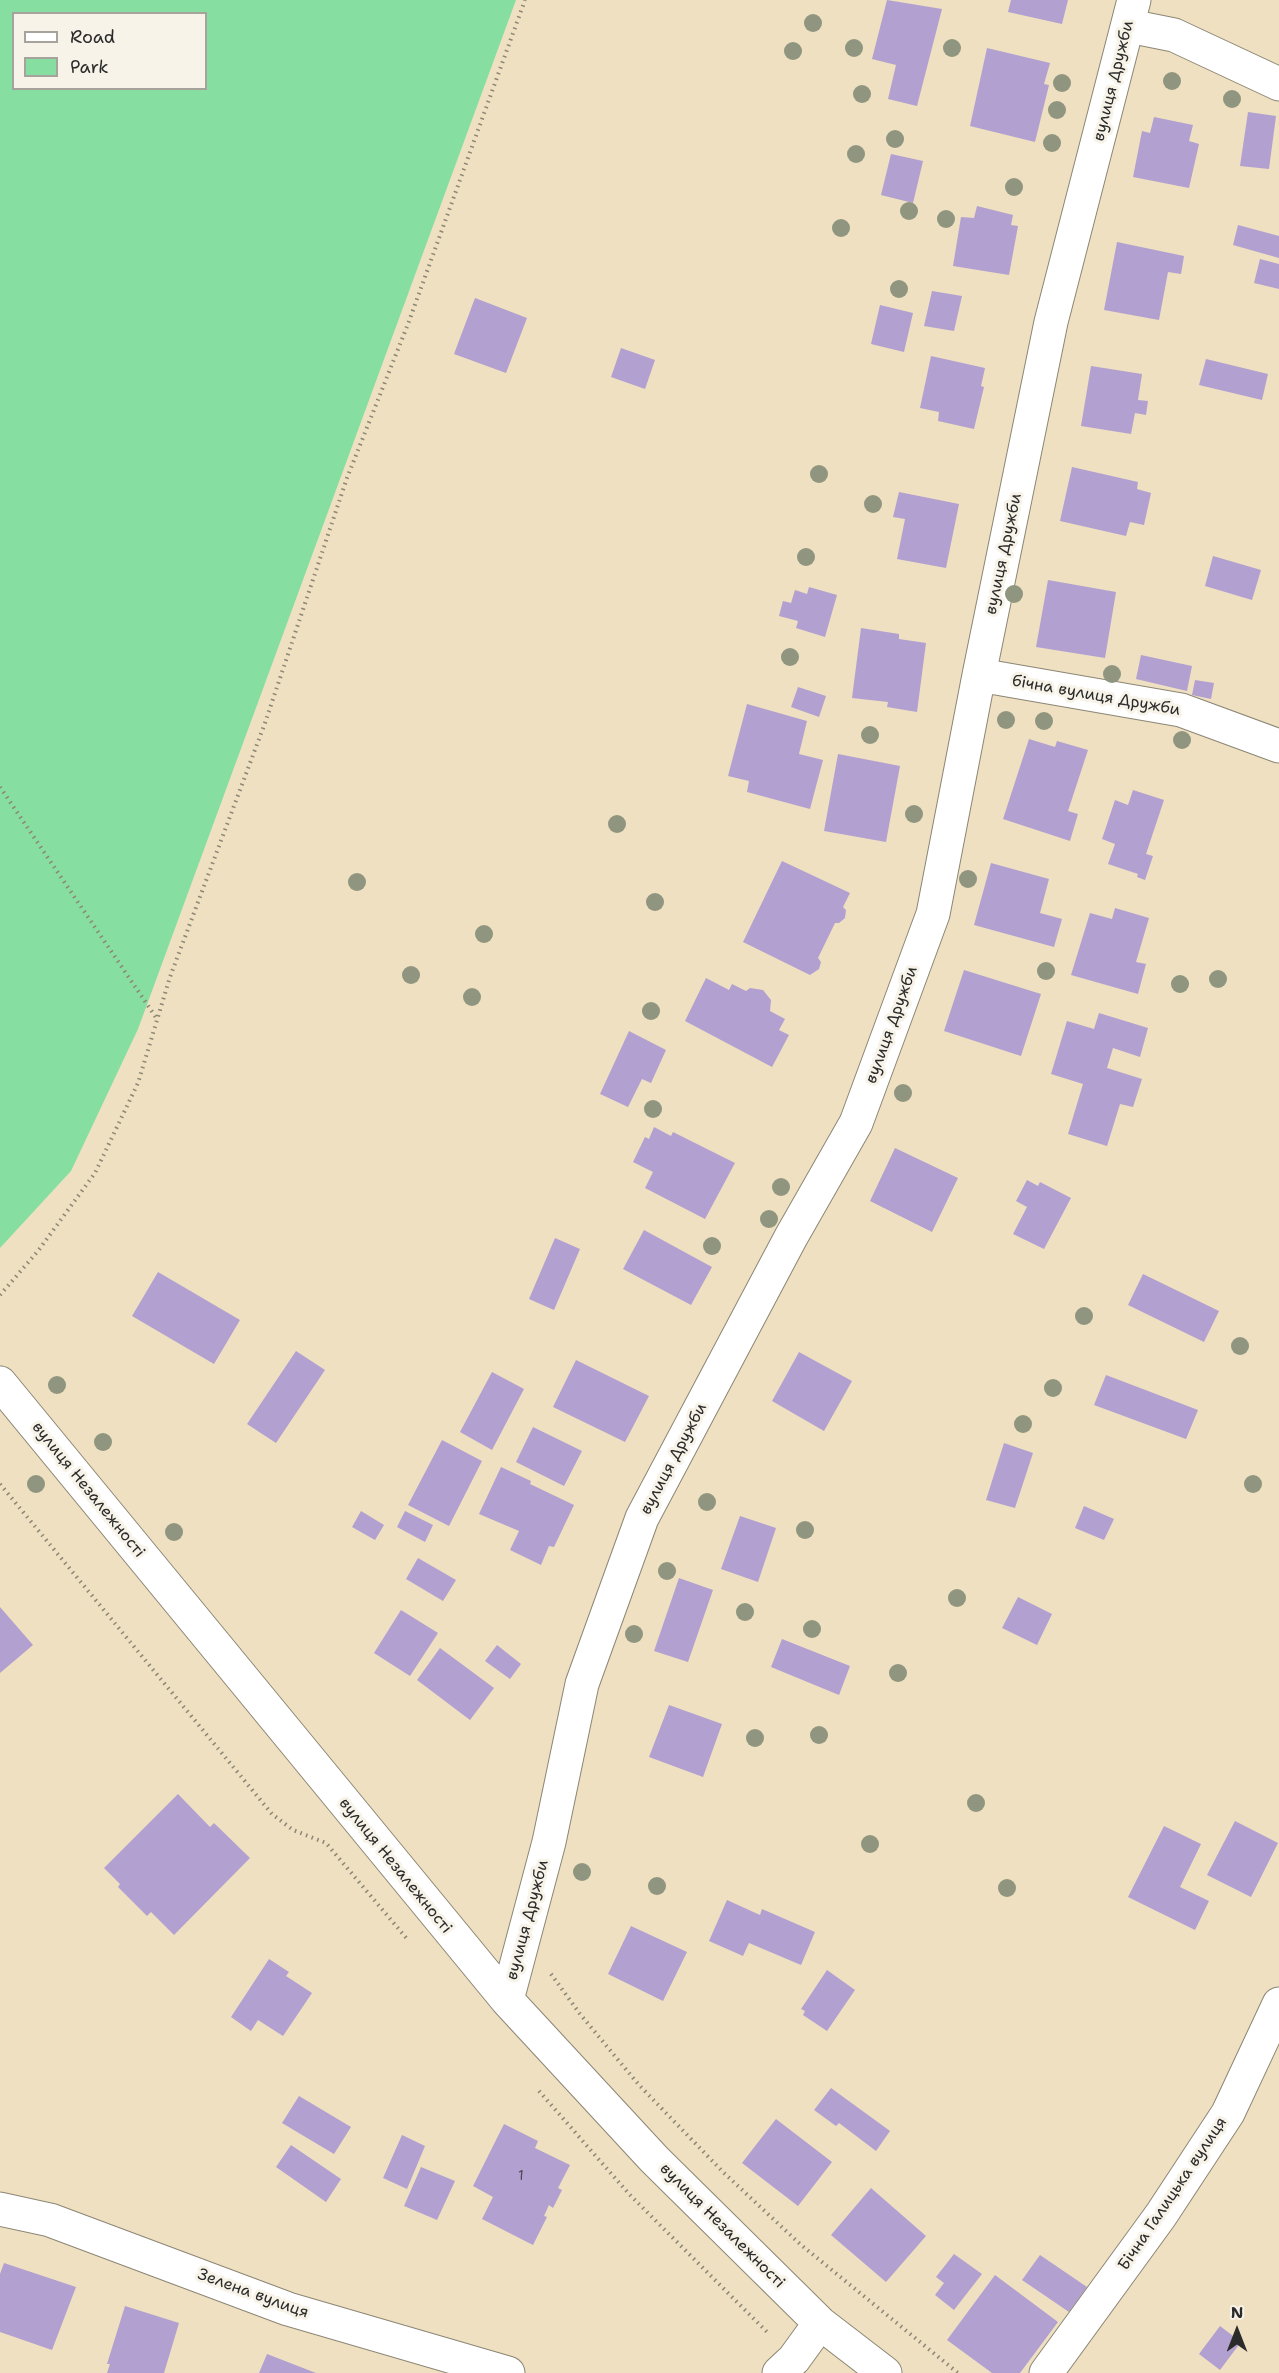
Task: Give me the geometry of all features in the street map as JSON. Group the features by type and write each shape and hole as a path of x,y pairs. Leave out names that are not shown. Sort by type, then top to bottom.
{"street":[{"path":"1132,13 1279,84"},
{"name":"вулиця Дружби","path":"507,2000 549,1842 582,1684 642,1518 791,1237 856,1123 933,914 1051,322 1132,13"},
{"name":"бічна вулиця Дружби","path":"979,675 1181,710 1279,746"},
{"name":"вулиця Незалежності","path":"0,1383 507,2000 654,2159 820,2323 885,2373"},
{"name":"Бічна Галицька вулиця","path":"1046,2373 1161,2215 1228,2113 1279,2004"},
{"name":"Зелена вулиця","path":"0,2209 50,2220 288,2309 508,2373"},
{"path":"787,2366 820,2323"}],"path":[{"path":"0,1295 38,1251 95,1173 138,1083 170,976 306,606 347,478 408,324 525,0"},
{"path":"0,787 157,1020"},
{"path":"0,1484 272,1814 293,1830 326,1843 414,1947"},
{"path":"524,1936 580,2014 639,2085 723,2172 800,2244 958,2373"},
{"path":"536,2087 629,2194 787,2366"}],"green space":[{"path":"0,0 516,0 138,1029 71,1171 0,1248"}],"building":[{"path":"887,0 942,9 917,106 888,99 896,65 872,59"},
{"path":"1011,0 1068,0 1062,24 1008,12"},
{"path":"987,48 1050,63 1044,84 1049,85 1035,142 970,126"},
{"path":"1248,112 1276,116 1269,169 1240,166"},
{"path":"1154,117 1193,125 1189,141 1199,144 1189,188 1133,177 1142,131 1150,133"},
{"path":"891,154 923,161 913,203 881,195"},
{"path":"977,206 1013,215 1011,225 1018,226 1009,275 953,266 961,217 974,218"},
{"path":"1238,225 1279,236 1279,258 1233,245"},
{"path":"1117,242 1184,256 1181,274 1168,272 1159,320 1104,310"},
{"path":"1260,259 1279,264 1279,289 1254,283"},
{"path":"932,291 962,296 954,331 924,326"},
{"path":"475,298 527,318 506,373 454,354"},
{"path":"880,305 913,313 904,352 871,344"},
{"path":"621,348 655,360 645,389 611,377"},
{"path":"931,356 985,368 981,386 984,387 974,429 938,421 939,412 920,408"},
{"path":"1206,359 1268,374 1262,400 1199,385"},
{"path":"1091,366 1142,374 1138,400 1148,401 1146,415 1135,413 1131,434 1081,426"},
{"path":"1072,467 1138,482 1137,489 1151,493 1144,525 1130,522 1126,536 1060,521"},
{"path":"899,492 959,504 946,568 897,559 905,519 893,517"},
{"path":"1213,556 1261,570 1252,600 1205,586"},
{"path":"1048,580 1116,592 1105,658 1036,647"},
{"path":"809,587 837,595 825,637 796,628 798,621 779,616 783,601 791,603 795,590 807,594"},
{"path":"861,628 899,634 899,639 926,643 917,712 887,707 888,702 852,698"},
{"path":"1141,655 1192,666 1187,691 1136,679"},
{"path":"1195,680 1214,683 1211,699 1192,695"},
{"path":"798,687 826,696 819,717 791,707"},
{"path":"747,704 807,721 799,754 823,760 810,809 747,792 749,781 728,776"},
{"path":"1029,739 1055,747 1057,741 1088,750 1068,811 1078,814 1070,841 1003,819"},
{"path":"838,754 900,766 886,842 824,831"},
{"path":"1133,790 1164,800 1146,854 1153,856 1145,880 1137,877 1138,874 1108,864 1115,844 1102,839 1115,800 1128,805"},
{"path":"782,861 850,893 843,907 846,910 845,918 835,923 818,958 821,962 819,969 810,975 743,942"},
{"path":"991,863 1049,879 1040,913 1062,919 1054,947 974,925"},
{"path":"1115,908 1149,918 1136,962 1146,964 1138,994 1071,975 1090,913 1112,919"},
{"path":"964,970 1041,994 1021,1056 944,1031"},
{"path":"706,978 729,990 732,984 746,991 750,988 763,990 771,1000 770,1011 785,1019 779,1030 789,1035 772,1067 685,1021"},
{"path":"1099,1013 1148,1028 1140,1057 1113,1048 1107,1068 1142,1079 1133,1107 1120,1104 1107,1146 1068,1134 1083,1084 1051,1074 1067,1021 1094,1029"},
{"path":"629,1031 666,1050 651,1083 642,1079 628,1107 600,1094"},
{"path":"654,1127 671,1136 673,1132 735,1163 705,1219 645,1188 653,1172 633,1162 645,1137 649,1139"},
{"path":"895,1148 958,1178 932,1232 870,1201"},
{"path":"1027,1180 1038,1186 1040,1182 1071,1198 1044,1249 1013,1234 1027,1207 1016,1201"},
{"path":"644,1230 712,1267 691,1305 623,1269"},
{"path":"555,1238 580,1249 554,1310 529,1299"},
{"path":"158,1272 240,1320 214,1364 132,1316"},
{"path":"1143,1274 1219,1311 1204,1342 1128,1305"},
{"path":"296,1351 325,1370 276,1443 247,1424"},
{"path":"799,1352 852,1381 824,1431 772,1401"},
{"path":"576,1360 649,1396 625,1442 553,1407"},
{"path":"492,1372 524,1389 492,1450 460,1432"},
{"path":"1106,1375 1198,1410 1186,1439 1094,1405"},
{"path":"533,1427 582,1451 564,1486 516,1462"},
{"path":"442,1440 482,1461 449,1526 408,1505"},
{"path":"1004,1443 1033,1453 1015,1508 986,1500"},
{"path":"501,1467 574,1505 554,1547 549,1546 541,1565 510,1550 519,1531 479,1514"},
{"path":"1084,1506 1114,1519 1104,1540 1075,1528"},
{"path":"361,1511 384,1525 375,1540 352,1527"},
{"path":"405,1511 433,1525 425,1542 397,1527"},
{"path":"740,1516 776,1528 758,1582 721,1569"},
{"path":"418,1558 456,1580 443,1601 406,1579"},
{"path":"679,1578 713,1590 688,1662 654,1651"},
{"path":"1018,1597 1052,1614 1037,1645 1002,1628"},
{"path":"0,1607 33,1645 0,1673"},
{"path":"401,1610 438,1633 410,1676 374,1653"},
{"path":"782,1639 850,1666 839,1695 771,1667"},
{"path":"497,1645 521,1664 510,1679 485,1661"},
{"path":"440,1648 494,1688 470,1720 417,1680"},
{"path":"669,1705 722,1724 703,1777 649,1757"},
{"path":"178,1794 210,1827 214,1823 250,1858 174,1935 151,1912 147,1916 118,1887 120,1884 104,1868"},
{"path":"1235,1821 1278,1843 1251,1897 1207,1875"},
{"path":"1164,1826 1201,1844 1180,1887 1209,1901 1195,1930 1128,1897"},
{"path":"727,1900 760,1915 762,1909 815,1932 801,1965 749,1943 743,1956 709,1941"},
{"path":"631,1926 687,1952 663,2001 608,1974"},
{"path":"269,1959 289,1972 286,1976 312,1993 283,2036 258,2020 251,2031 231,2017"},
{"path":"827,1970 855,1990 827,2031 803,2015 805,2011 801,2009"},
{"path":"831,2088 890,2131 876,2151 839,2123 836,2126 814,2110"},
{"path":"299,2096 351,2127 334,2154 282,2123"},
{"path":"776,2119 832,2162 798,2206 742,2163"},
{"path":"504,2124 538,2141 535,2148 570,2165 558,2188 562,2190 553,2208 549,2205 544,2216 547,2217 533,2245 482,2219 493,2197 473,2186"},
{"path":"402,2135 425,2146 407,2189 383,2178"},
{"path":"291,2145 341,2179 326,2202 276,2167"},
{"path":"421,2167 455,2181 437,2220 404,2206"},
{"path":"871,2188 926,2236 886,2282 831,2235"},
{"path":"954,2254 982,2274 954,2310 935,2295 944,2283 936,2277"},
{"path":"1040,2255 1087,2287 1069,2312 1022,2280"},
{"path":"4,2263 76,2287 52,2350 0,2332 0,2274"},
{"path":"995,2275 1058,2322 1020,2373 992,2373 947,2340"},
{"path":"125,2306 179,2323 164,2373 107,2373 110,2364 107,2364"},
{"path":"1220,2326 1241,2342 1220,2370 1199,2354"},
{"path":"267,2354 316,2373 259,2373"}]}
